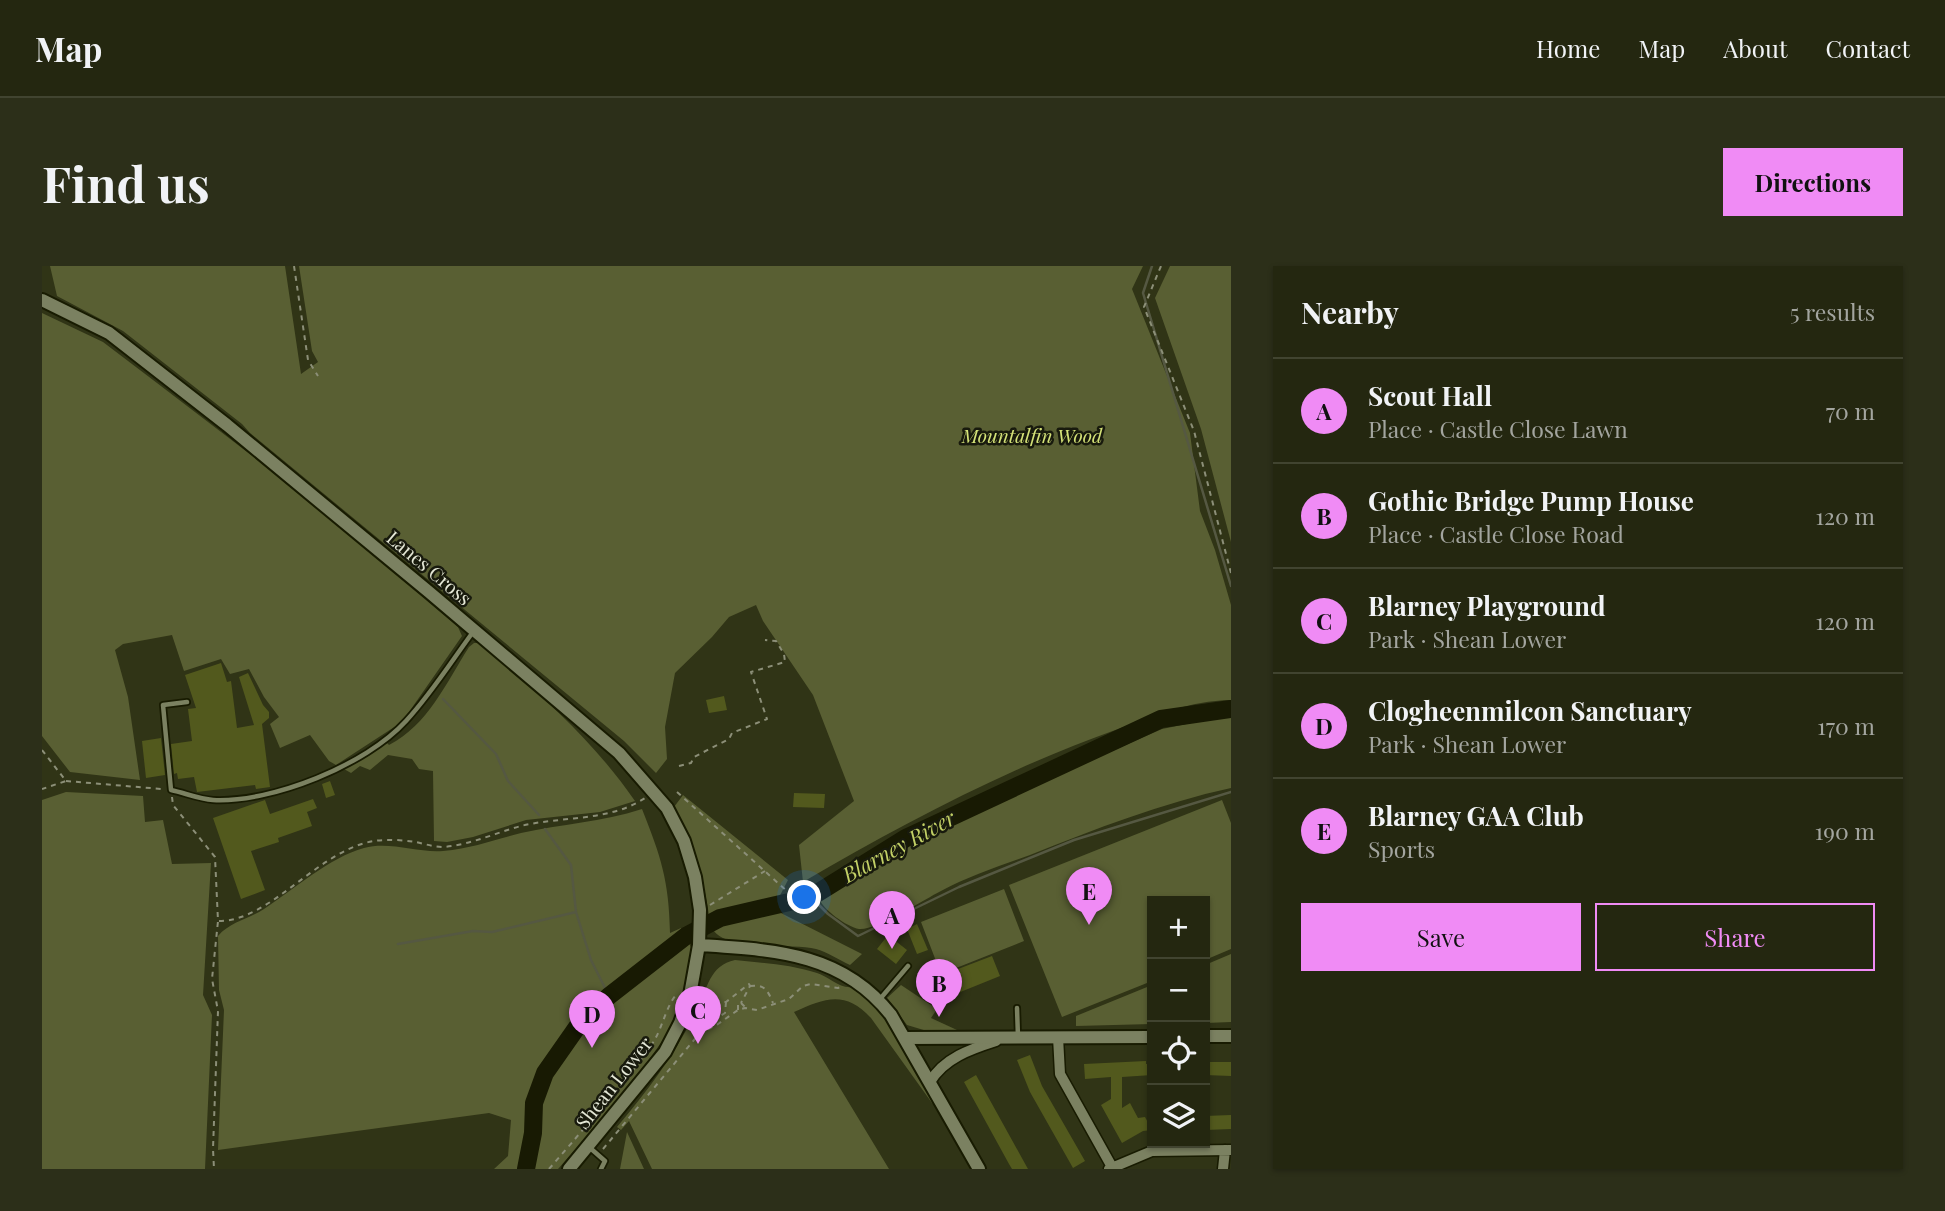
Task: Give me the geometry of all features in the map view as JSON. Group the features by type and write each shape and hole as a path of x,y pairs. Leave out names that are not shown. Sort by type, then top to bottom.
{"street":[{"name":"Lanes Cross","path":"42,300 109,333 134,351 318,500 619,753 667,808 684,841 704,908 700,940"},
{"path":"700,940 723,947 801,956 837,969 880,1000 905,1038 979,1169"},
{"name":"Shean Lower","path":"569,1169 593,1150 665,1052 680,1023 697,966 700,940"},
{"path":"697,966 701,957 723,947"},
{"path":"1210,1036 1231,1036"},
{"path":"930,1082 936,1071 952,1059 975,1047 1012,1037"},
{"path":"1058,1037 1060,1074 1111,1168 1152,1151 1228,1150 1223,1169"},
{"path":"905,1038 1147,1037"}],"lane":[{"path":"187,702 163,705 172,790 213,800 272,794 331,772 381,742 404,723 474,631"},
{"path":"880,1000 908,966"},
{"path":"1012,1037 1017,1008"},
{"path":"593,1150 605,1161 601,1169"}],"path":[{"path":"294,266 308,360 318,376"},
{"path":"1161,266 1144,307 1194,431 1231,573"},
{"path":"679,766 691,763 694,757 729,739 732,733 767,719 751,672 785,662 784,654 776,641 765,640"},
{"path":"42,750 65,781"},
{"path":"42,789 65,781 172,790 173,805 215,857 218,921 212,979 218,1011 214,1169"},
{"path":"218,921 234,921 250,913 332,857 373,841 412,841 440,847 468,842 521,826 617,811 638,803 655,792"},
{"path":"677,792 799,902"},
{"path":"704,908 766,871"},
{"path":"575,1139 593,1150 692,1041 703,1031 738,1010 757,1010 789,999 803,986 811,984 838,988 853,979"},
{"path":"726,1002 749,984 765,988 773,1004"},
{"path":"738,1010 750,986"},
{"path":"549,1169 633,1070 654,1041 677,993 685,992"},
{"path":"733,996 745,1008"},
{"path":"698,999 697,1012 703,1031"}],"green space":[{"name":"Mountalfin Wood","path":"50,266 285,266 301,374 318,362 312,351 299,266 1143,266 1132,289 1190,433 1200,511 1231,605 1231,700 1201,703 1173,710 1037,761 918,818 803,882 799,845 854,801 813,695 763,621 756,605 729,617 675,673 665,727 667,759 656,773 624,741 242,424 123,331 57,296"},
{"path":"1170,266 1231,266 1231,542 1201,429 1155,298"},
{"path":"42,313 103,342 323,510 458,627 462,636 402,722 336,765 329,761 310,735 280,748 270,724 279,717 264,697 249,669 230,674 221,659 184,671 172,635 123,644 115,650 128,697 140,780 70,772 42,736"},
{"path":"474,643 478,643 500,661 562,716 601,757 635,801 600,812 526,820 473,837 447,842 434,841 433,771 419,769 412,759 388,755 370,770 360,766 351,773 344,769 387,743 389,745 403,737 415,726 435,702"},
{"path":"1231,715 1231,788 1129,817 985,872 888,920 866,928 854,928 842,921 825,907 819,898 820,894 1000,794 1071,769 1162,729"},
{"path":"66,792 143,796 145,822 163,820 172,864 211,863 203,995 212,1015 205,1169 42,1169 42,800"},
{"path":"683,795 788,880 773,909 862,954 850,965 816,949 740,943 726,940 716,933 710,923 697,864 674,807"},
{"path":"1222,800 1231,823 1231,949 1210,958 1210,896 1147,896 1147,983 1062,1017 1009,885"},
{"path":"642,809 663,869 670,933 681,928 693,951 685,992 670,1030 629,1088 558,1169 494,1169 508,1156 511,1120 489,1113 218,1150 224,1010 219,990 218,936 223,931 264,909 325,866 364,848 384,846 433,851 454,850 521,833"},
{"path":"1004,889 1024,941 941,974 921,922"},
{"path":"1231,954 1231,1022 1210,1023 1210,963"},
{"path":"735,960 817,973 843,986 852,987 876,1007 936,1105 871,1018 852,1003 825,1000 794,1012 889,1169 652,1169 629,1121 621,1130 617,1127 670,1057 699,1010 714,972"},
{"path":"901,985 937,1009 931,1018 957,1030 927,1031 907,1025 887,998"},
{"path":"1147,987 1147,1024 1076,1026 1076,1016"},
{"path":"627,1132 644,1169 620,1169"}],"building":[{"path":"221,663 227,682 231,681 237,728 254,725 239,677 248,673 269,712 269,718 262,724 270,787 256,789 255,785 197,792 194,777 178,779 177,773 174,774 171,744 192,741 188,709 196,708 185,675"},
{"path":"724,696 727,710 709,713 706,700"},
{"path":"161,738 165,775 146,778 142,741"},
{"path":"330,781 335,795 326,798 322,784"},
{"path":"794,793 825,794 824,808 793,807"},
{"path":"313,799 317,808 307,812 312,826 278,838 279,842 251,851 265,890 241,899 213,818 265,800 270,814"},
{"path":"917,924 928,950 917,954 907,929"},
{"path":"888,935 907,950 896,964 877,949"},
{"path":"992,956 1000,976 953,995 945,974"},
{"path":"1030,1055 1042,1086 1085,1161 1073,1168 1030,1092 1017,1060"},
{"path":"1146,1061 1147,1075 1122,1077 1122,1108 1130,1103 1138,1118 1145,1117 1147,1131 1122,1143 1101,1105 1111,1099 1111,1077 1085,1079 1084,1064"},
{"path":"1210,1062 1231,1062 1231,1076 1210,1075"},
{"path":"976,1075 1028,1169 1012,1169 1009,1164 964,1082"},
{"path":"1231,1115 1231,1129 1210,1130 1210,1116"}],"waterway":[{"path":"1152,266 1143,293 1231,586"},
{"path":"443,699 496,754 508,781 539,815"},
{"name":"Blarney River","path":"526,1169 533,1133 534,1103 545,1073 580,1023 609,996 686,936 720,918 811,897 906,838 1161,719 1231,709"},
{"path":"811,897 828,914 858,936 959,887 1074,840 1231,792"},
{"path":"545,829 571,865 576,912 591,960 609,996"},
{"path":"398,944 473,931 492,932 576,912"}],"place":[{"name":"Blarney GAA Club","path":"1089,925"},
{"name":"Scout Hall","path":"892,949"},
{"name":"Gothic Bridge Pump House","path":"939,1017"},
{"name":"Blarney Playground","path":"698,1044"},
{"name":"Clogheenmilcon Sanctuary","path":"592,1048"}]}
